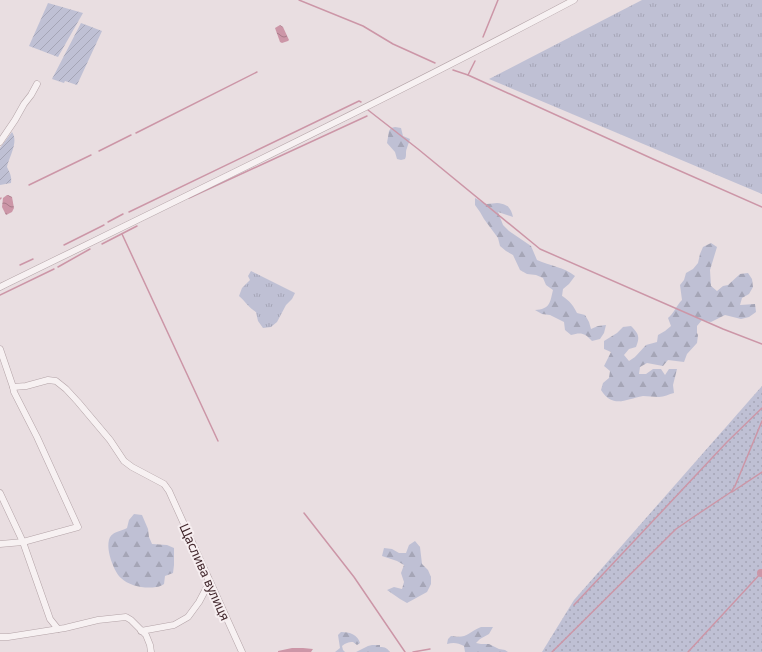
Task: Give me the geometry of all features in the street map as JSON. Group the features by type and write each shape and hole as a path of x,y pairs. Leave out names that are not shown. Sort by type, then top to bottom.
{"street":[{"path":"0,287 506,36 574,0"},
{"path":"0,142 37,84"},
{"path":"0,349 14,387 14,392 37,437 78,527 23,542 0,544"},
{"name":"Щаслива вулиця","path":"14,387 26,386 48,380 56,381 78,402 110,440 124,461 132,468 164,484 242,652"},
{"path":"0,493 23,542 50,619 58,629"},
{"path":"141,631 174,625 188,617 199,602 208,585 208,578"},
{"path":"0,637 58,629 98,620 126,617 146,635 151,652"}],"green space":[{"path":"642,0 762,0 762,194 489,79"},
{"path":"48,3 83,13 58,57 29,46"},
{"path":"81,23 102,31 77,85 52,79"},
{"path":"391,128 401,128 403,136 410,139 406,149 405,159 401,160 397,159 395,152 387,143 389,131"},
{"path":"12,132 14,136 14,145 7,167 11,183 0,185 0,148"},
{"path":"475,198 487,204 504,204 508,207 513,217 498,212 503,225 531,246 537,260 562,269 575,276 563,289 562,296 571,303 577,313 585,315 591,329 606,325 604,333 600,339 592,341 583,334 571,335 565,330 564,322 535,310 546,307 553,290 546,285 543,278 536,275 527,274 520,270 513,255 500,246 498,238 475,205"},
{"path":"711,243 717,247 710,270 711,286 717,291 723,286 728,285 740,274 748,273 752,279 753,287 749,294 742,298 740,305 755,304 756,312 749,317 741,319 725,315 711,322 702,320 697,326 697,343 687,354 684,362 668,360 663,366 647,363 640,367 639,374 646,374 653,369 661,369 665,375 669,369 677,369 673,385 674,393 661,397 643,396 620,401 610,399 601,390 603,383 609,378 610,371 604,366 611,352 604,349 604,341 617,333 623,327 631,326 636,331 638,341 636,347 629,349 624,355 629,361 646,345 657,342 658,335 671,326 668,318 682,300 680,285 684,280 686,273 693,269 698,263 703,247"},
{"path":"251,271 295,293 286,305 277,322 271,327 263,328 258,321 256,312 251,309 239,296 242,288 250,280 248,276"},
{"path":"762,386 762,652 542,652 574,600"},
{"path":"134,514 142,515 152,544 167,545 174,548 173,573 165,576 164,584 159,586 152,588 128,583 121,578 112,563 108,543 110,538 114,533 127,528 129,520"},
{"path":"415,541 420,547 422,564 428,570 431,577 431,584 427,592 407,603 387,590 394,587 402,589 404,582 401,573 404,565 382,556 384,548 392,549 399,553 406,553 409,545"},
{"path":"481,627 493,627 489,634 476,643 489,644 508,652 465,652 464,646 462,645 454,643 447,644 448,639 451,636 464,636"},
{"path":"341,632 353,634 360,643 357,645 353,642 347,643 342,646 345,652 335,652 340,648 338,635"},
{"path":"372,645 380,645 380,647 386,648 390,652 356,652"}],"water":[{"path":"280,25 283,27 289,40 282,43 280,42 275,28"},
{"path":"7,195 12,197 14,208 12,212 6,215 2,207 3,198"},
{"path":"292,648 313,649 311,652 278,652"}],"waterway":[{"path":"299,0 363,26 393,44 435,63"},
{"path":"483,37 498,0"},
{"path":"468,75 475,61"},
{"path":"453,70 468,75 762,207"},
{"path":"136,133 257,72"},
{"path":"129,212 359,101 361,102"},
{"path":"368,110 540,249 723,329 762,344"},
{"path":"189,198 367,116"},
{"path":"99,151 131,135"},
{"path":"29,185 91,155"},
{"path":"108,222 123,214"},
{"path":"64,245 104,225"},
{"path":"102,244 137,226"},
{"path":"122,234 218,441"},
{"path":"58,267 90,249"},
{"path":"20,265 33,259"},
{"path":"0,295 54,269"},
{"path":"574,605 727,442 762,408"},
{"path":"552,652 676,529 731,492 735,486 762,421"},
{"path":"732,492 762,472"},
{"path":"304,513 354,577 405,652"},
{"path":"688,652 761,573"},
{"path":"413,652 430,649"}]}
